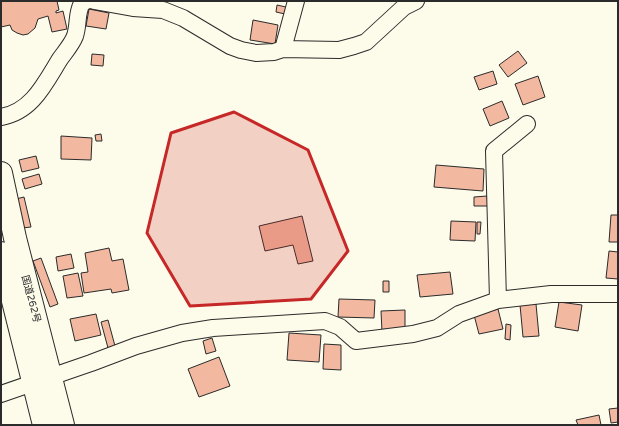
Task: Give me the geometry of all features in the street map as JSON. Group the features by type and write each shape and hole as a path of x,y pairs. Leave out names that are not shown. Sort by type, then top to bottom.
{"highway":[{"name":"国道262号","path":"1,173 43,380 44,425"},
{"name":"国道262号","path":"1,253 43,380 63,425"}],"street":[{"path":"1,117 17,113 41,90 75,36 78,10 82,3 86,1"},
{"path":"94,1 133,8 163,10 183,18 230,46 256,53 274,52 283,49 339,50 360,44 366,42 404,7 416,1"},
{"path":"283,49 296,1"},
{"path":"498,300 494,152 527,124"},
{"path":"1,394 92,363 136,346 182,333 213,328 325,321 340,327 356,341 413,334 437,328 459,314 498,300 551,294 618,294"}],"highlighted area":[{"path":"234,112 308,150 348,251 311,299 190,306 147,233 171,133"}],"building":[{"path":"1,1 57,1 59,10 56,11 56,13 63,11 67,29 52,32 48,16 38,19 35,28 28,34 23,35 17,33 12,30 10,25 1,27"},
{"path":"277,5 286,7 285,14 276,12"},
{"path":"89,9 109,13 106,29 86,26"},
{"path":"253,20 278,25 275,44 250,40"},
{"path":"518,51 527,63 508,77 499,65"},
{"path":"92,54 104,55 103,66 91,65"},
{"path":"493,71 497,84 479,90 474,77"},
{"path":"538,76 545,97 523,105 515,84"},
{"path":"502,101 509,118 490,126 483,109"},
{"path":"101,134 102,141 96,141 95,135"},
{"path":"61,136 92,138 91,160 61,159"},
{"path":"36,156 39,168 22,172 19,160"},
{"path":"436,165 484,169 483,191 434,187"},
{"path":"39,174 42,184 25,189 22,179"},
{"path":"487,196 488,206 474,206 474,197"},
{"path":"24,197 31,227 22,228 16,199"},
{"path":"611,215 618,215 618,242 609,242"},
{"path":"302,216 313,261 298,264 293,245 265,251 259,226"},
{"path":"451,221 476,222 475,241 450,240"},
{"path":"477,222 481,222 480,234 477,234"},
{"path":"109,248 112,261 123,259 129,290 112,293 111,289 84,293 81,273 88,272 85,253"},
{"path":"609,251 618,252 618,279 606,278"},
{"path":"71,254 74,268 58,271 56,257"},
{"path":"41,258 58,304 50,307 33,261"},
{"path":"450,272 453,294 420,297 417,275"},
{"path":"78,273 83,296 67,298 63,276"},
{"path":"383,281 389,281 389,292 383,292"},
{"path":"339,299 375,300 374,318 338,317"},
{"path":"559,302 582,305 578,331 555,327"},
{"path":"536,304 539,336 523,337 520,305"},
{"path":"498,309 503,329 479,334 474,315"},
{"path":"405,310 405,331 382,332 381,311"},
{"path":"96,314 101,335 75,341 70,319"},
{"path":"108,320 115,346 108,348 101,322"},
{"path":"506,324 511,325 510,340 505,339"},
{"path":"289,333 321,335 319,362 287,360"},
{"path":"212,338 216,351 206,354 203,341"},
{"path":"324,344 341,345 341,370 323,369"},
{"path":"219,357 230,386 199,397 188,369"},
{"path":"618,408 618,422 611,423 609,409"},
{"path":"599,415 601,425 578,425 576,420"}]}
